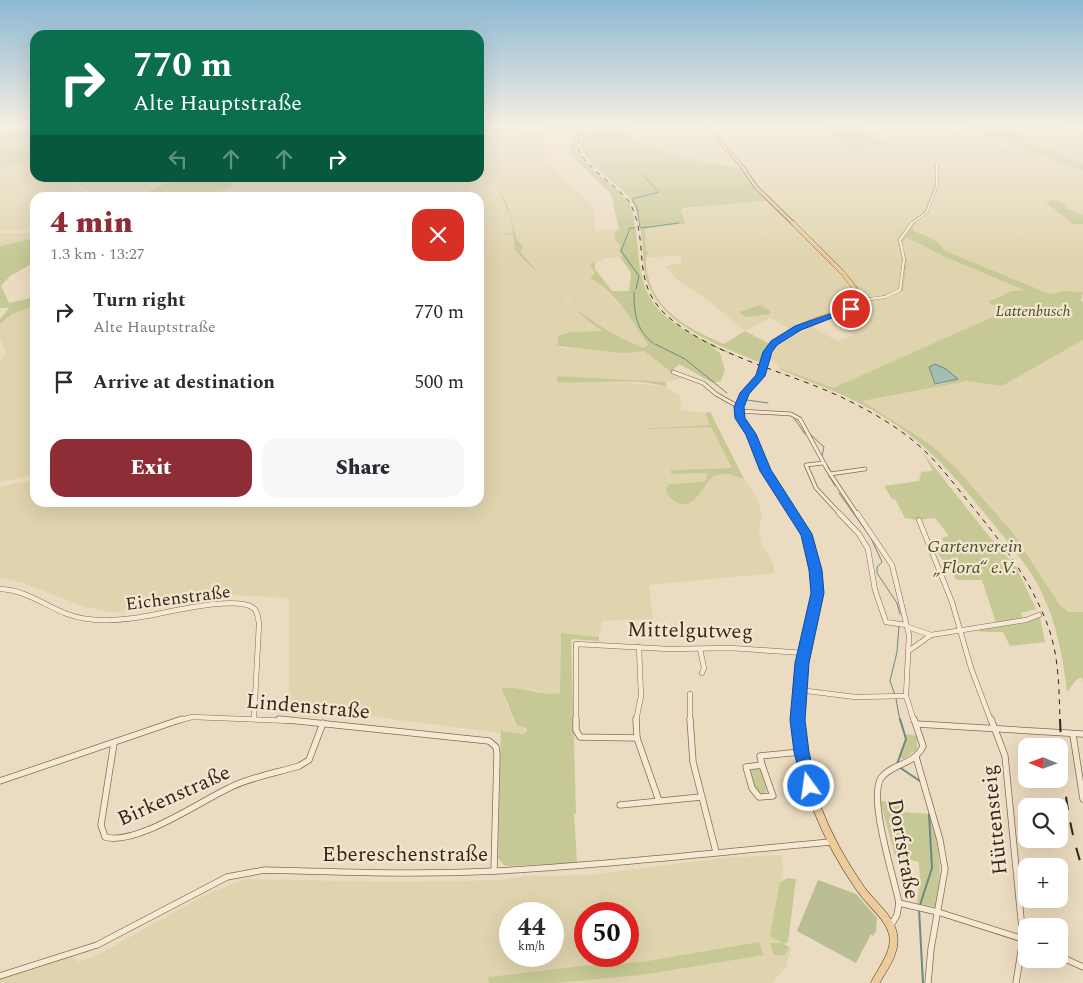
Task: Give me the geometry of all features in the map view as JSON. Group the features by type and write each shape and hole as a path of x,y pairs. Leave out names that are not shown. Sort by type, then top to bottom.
{"main road":[{"path":"744,170 756,187 837,267 863,300 858,306 798,328 774,343 768,352 761,376 744,393 739,409 740,418 751,434 765,471 803,528 811,546 818,593 804,653 799,690 798,720 801,752 813,799 831,842 861,890 884,916 890,927 894,940 893,951 875,983"}],"street":[{"path":"863,300 885,297 900,290 904,263 900,240 914,221 926,212 937,184 937,170"},
{"path":"673,372 703,383 739,409 785,413 800,419 823,463 873,540 892,565 907,626 910,650 906,696 923,746 916,756 944,861 938,912 930,951 928,983"},
{"path":"823,463 806,465 812,483 820,496 841,514 864,541 872,563 874,586 886,622 907,626 931,635"},
{"path":"830,474 865,469"},
{"name":"Hüttensteig","path":"920,520 952,602 971,668 1005,756 1023,918"},
{"path":"864,541 873,540"},
{"name":"Eichenstraße","path":"0,589 25,592 69,615 94,619 133,618 228,604 251,606 256,610 258,624 254,718"},
{"path":"910,650 931,635 1023,620 1039,615"},
{"name":"Mittelgutweg","path":"637,738 580,737 576,730 576,644 769,650 804,653"},
{"path":"639,647 641,696 636,720 637,738 659,801"},
{"path":"700,649 704,668 702,673"},
{"path":"799,690 855,697 906,696"},
{"path":"690,694 688,698 691,742 701,797 716,852"},
{"name":"Lindenstraße","path":"0,780 59,763 184,718 200,716 323,723 489,741 494,744 497,755 494,871"},
{"name":"Birkenstraße","path":"114,743 101,825 105,837 115,840 138,834 230,788 304,764 314,751 323,723"},
{"path":"917,724 995,727 1049,731 1073,735 1083,734"},
{"path":"1073,735 1083,799"},
{"path":"762,765 746,769 752,788 759,796 773,796 760,756 801,752"},
{"name":"Dorfstraße","path":"890,927 898,915 899,903 876,796 882,778 916,756"},
{"path":"620,805 701,797"},
{"name":"Ebereschenstraße","path":"0,976 97,946 213,884 241,872 266,870 417,873 494,871 609,864 831,842"},
{"path":"899,903 938,912 1018,937"},
{"path":"1068,960 1083,967"},
{"name":"Hüttensteig","path":"1016,983 1019,968"}],"shaded area":[{"path":"0,170 30,170 30,182 71,182 84,192 30,192 30,228 0,231"},
{"path":"485,170 556,170 590,203 594,214 595,231 619,228 616,242 620,245 619,251 623,257 607,258 590,264 595,273 591,279 601,283 626,313 648,344 644,348 616,337 589,320 536,270 520,251 523,248 517,240 507,203"},
{"path":"744,170 935,170 935,182 926,207 910,222 898,249 902,262 898,289 876,298 865,296"},
{"path":"938,170 1056,170 1083,180 1083,292 1064,291 1050,294 945,251 937,241 912,230 916,221 929,210"},
{"path":"1058,170 1080,170 1083,171 1083,179"},
{"path":"484,173 506,206 513,233 504,233 505,235 484,239 484,192 220,192 231,188 232,182 484,182"},
{"path":"77,182 170,182 149,192 89,192"},
{"path":"766,201 816,248 850,284 857,295 858,300 855,306 790,329 770,318 745,331 710,302 678,280 665,266 682,263 681,256 647,257 645,229 687,222 681,209"},
{"path":"0,233 30,233 30,239 0,246"},
{"path":"514,234 515,250 523,259 586,319 603,331 564,333 558,336 556,342 560,348 644,351 668,370 683,378 660,383 557,376 581,382 589,380 663,386 680,395 681,410 705,413 710,425 619,430 711,427 732,468 671,470 672,474 708,473 708,476 702,482 669,484 679,503 685,503 689,502 716,475 728,474 744,479 757,498 762,516 759,529 761,544 774,565 774,573 649,585 653,619 602,621 599,637 561,633 560,693 550,695 529,689 503,688 505,700 516,726 526,728 524,734 518,735 289,706 289,598 234,595 131,612 110,612 85,607 23,583 0,578 0,487 28,481 30,481 30,507 484,507 484,240"},
{"path":"906,236 1024,290 1011,291 991,300 990,303 1002,311 990,318 833,388 780,368 778,364 770,360 777,345 811,327 838,341 854,335 830,319 861,307 865,303 903,291 907,261 902,244"},
{"path":"30,307 30,476 0,482 0,361 6,352 0,339 0,324 12,314"},
{"path":"1083,340 1083,612 1072,613 1056,601 1013,533 956,468 930,444 861,401 967,381 1002,386"},
{"path":"935,364 946,369 958,379 935,384 929,367"},
{"path":"781,855 783,868 771,936 791,948 786,967 772,983 0,983 0,974 69,954 79,962 99,954 209,893 246,879 397,882 502,880 525,876 589,875 722,858"}],"green space":[{"path":"484,170 507,203 517,240 523,246 521,252 546,281 515,250 513,234 484,240 505,235 505,232 508,234 513,233 508,212"},
{"path":"586,170 593,170 616,189 630,205 636,231 643,282 652,301 659,310 668,319 688,332 741,358 710,346 720,353 725,370 721,381 713,383 679,364 671,372 644,351 624,353 557,346 558,336 570,332 602,331 565,299 592,321 609,331 644,348 648,344 629,316 608,291 590,278 595,273 590,264 595,262 595,269 612,291 629,291 631,273 620,257 623,256 619,251 620,245 616,242 614,233 619,230 611,194"},
{"name":"Lattenbusch","path":"598,170 746,170 795,224 847,274 865,296 876,298 898,289 902,262 897,239 910,222 924,211 935,182 935,170 939,170 939,184 929,210 916,221 912,230 937,241 945,251 1050,294 1064,291 1083,292 1081,300 1083,302 1083,340 1002,386 967,381 862,401 930,444 956,468 1013,533 1059,604 1069,612 1083,612 1083,682 1082,677 1076,680 1067,692 1055,629 1038,585 1011,546 973,499 932,454 901,428 872,410 780,368 833,388 990,318 1002,310 988,302 1011,291 1024,290 946,257 906,237 902,244 907,260 903,291 865,303 852,312 812,325 814,327 798,331 778,346 766,365 690,330 674,318 660,304 649,287 644,267 638,215 635,207 625,193","holes":["766,201 818,250 854,291 858,300 855,306 790,329 770,344 745,331 724,344 689,327 668,311 659,301 648,277 646,261 649,251 646,251 645,229 686,223 681,210 684,208","935,364 946,369 957,379 938,385 934,383 930,371"]},
{"path":"170,182 232,182 231,188 219,192 147,192"},
{"path":"1053,200 1068,205 1065,208 1083,215 1083,224 1073,224 1045,202"},
{"path":"30,239 30,265 10,276 1,286 9,303 30,298 30,307 12,314 0,324 0,319 9,308 0,308 0,246"},
{"path":"760,305 770,311 770,314 746,317 739,312"},
{"path":"557,376 665,382 667,387 642,382 557,382"},
{"path":"710,412 744,479 728,474 716,475 690,503 676,502 667,494 666,489 669,484 702,482 706,479 708,473 671,474 671,470 732,468 711,427 619,430 710,425 705,413"},
{"name":"Gartenverein „Flora“ e.V.","path":"923,453 1016,567 1036,609 1021,613 1023,619 996,623 982,580 957,580 935,549 947,546 941,538 949,536 935,518 918,520 905,518 895,499 892,499 884,486 919,481 921,472 933,471"},
{"path":"1040,617 1045,642 1010,646 1003,632 980,632 978,629 1026,623"},
{"path":"561,633 599,637 599,641 571,639 576,814 574,814 577,863 505,866 498,858 501,731 524,734 527,730 517,726 502,690 503,688 518,688 546,694 560,693"},
{"path":"907,734 917,736 917,749 904,759 899,758"},
{"path":"759,768 762,771 767,793 761,794 754,789 750,774 752,769"},
{"path":"880,801 899,802 902,812 931,814 940,870 936,907 917,903 920,881 919,862 895,856"},
{"path":"788,878 796,879 788,942 784,944 789,947 785,955 774,955 770,943 783,943 770,936 780,882"},
{"path":"818,880 856,894 877,918 876,931 873,936 871,934 856,963 797,931"},
{"path":"759,942 764,955 641,975 554,983 489,983 488,977 574,967 639,967 639,962"}],"waterway":[{"path":"642,174 659,192 632,199 637,208 640,228 679,223"},
{"path":"635,228 630,228 621,251 639,276 636,289"},
{"path":"634,292 637,321 647,338 653,343"},
{"path":"655,344 685,359 727,393"},
{"path":"747,400 768,403"},
{"path":"794,418 805,434"},
{"path":"811,435 824,447 822,456"},
{"path":"827,465 830,470"},
{"path":"828,474 830,478"},
{"path":"831,479 835,486"},
{"path":"839,493 871,538 882,562 877,567 877,573 897,603 900,614"},
{"path":"895,695 890,681 897,652 899,626"},
{"path":"896,699 900,721"},
{"path":"897,764 906,739 900,719"},
{"path":"899,767 920,781"},
{"path":"920,905 932,868 929,814"},
{"path":"919,909 923,983"}],"railway":[{"path":"594,170 618,190 631,205 640,236 645,279 658,307 672,320 690,333 730,354 819,387 889,423 924,450 949,478 991,529 1013,560 1041,608 1052,637 1059,685 1060,721"},
{"path":"1060,719 1066,796 1077,851 1083,870"}],"route":[{"path":"809,786 801,752 798,720 802,663 818,593 816,570 809,539 765,471 754,440 740,418 739,407 744,393 761,376 768,352 774,343 798,328 851,309"}]}
